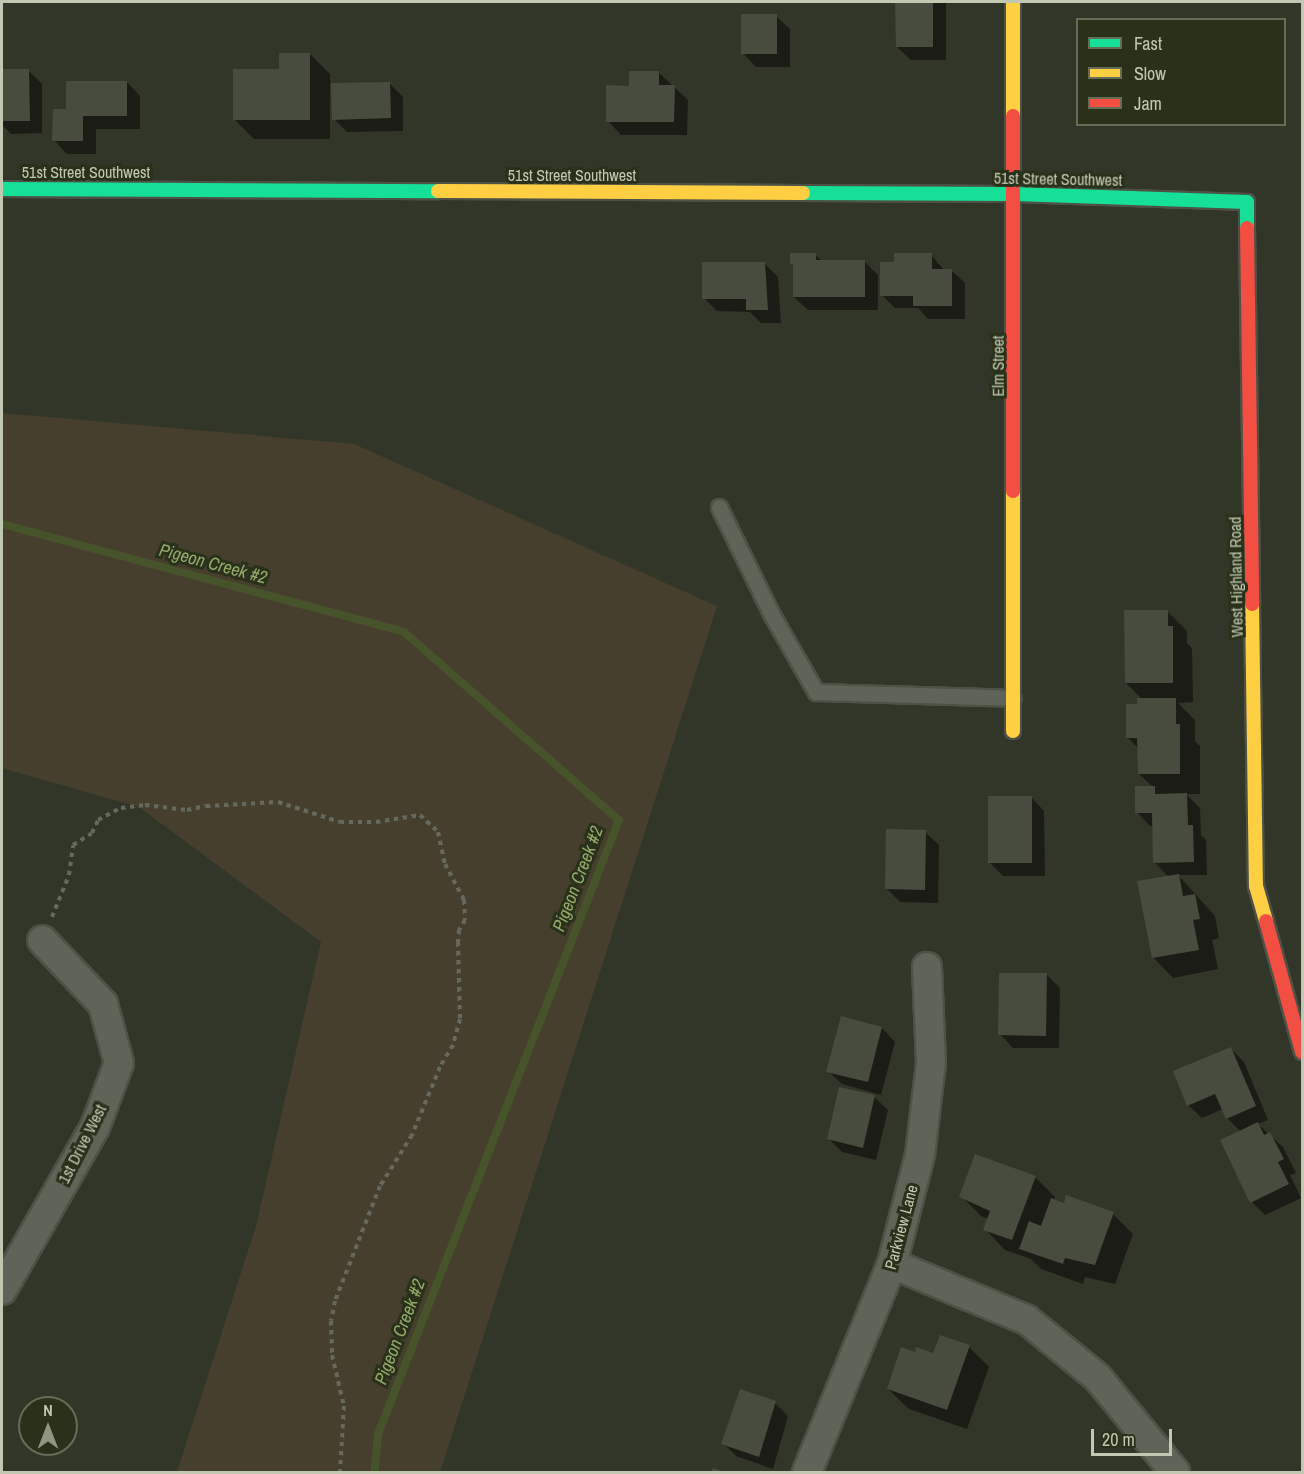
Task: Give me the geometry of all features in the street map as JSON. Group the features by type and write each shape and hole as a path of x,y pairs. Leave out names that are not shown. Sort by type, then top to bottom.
{"street":[{"name":"Elm Street","path":"1013,2 1015,194 1013,731"},
{"name":"51st Street Southwest","path":"2,189 1142,196"},
{"name":"West Highland Road","path":"1142,196 1247,201 1256,886 1302,1053"},
{"name":"1st Drive West","path":"2,1290 95,1127 119,1062 103,1005 42,940"},
{"name":"Parkview Lane","path":"807,1473 892,1264 920,1155 931,1063 927,967"},
{"path":"892,1264 1028,1320 1098,1378 1174,1473"}],"lane":[{"path":"719,507 772,615 816,692 1013,698"}],"path":[{"path":"42,940 69,875 73,845 92,833 98,820 122,808 153,805 187,810 206,806 278,802 340,822 376,822 420,815 438,832 445,864 464,900 465,920 459,930 458,942 460,1019 453,1045 440,1067 412,1135 380,1186 335,1301 331,1321 332,1355 344,1406 340,1473"}],"shaded area":[{"path":"2,413 354,444 717,606 440,1472 177,1472 256,1226 321,942 139,807 2,768"}],"building":[{"path":"895,2 933,2 933,47 896,47"},
{"path":"741,14 777,14 777,54 741,54"},
{"path":"279,53 310,53 310,120 233,120 233,69 279,69"},
{"path":"2,69 29,69 30,121 2,121"},
{"path":"629,71 659,71 659,85 675,85 674,122 606,122 606,85 629,86"},
{"path":"66,81 127,81 127,116 83,116 83,141 52,141 53,109 66,109"},
{"path":"390,82 391,118 332,120 331,83"},
{"path":"790,253 816,253 816,260 865,260 865,297 793,297 793,264 790,264"},
{"path":"894,253 932,253 932,269 952,269 952,306 913,306 913,296 880,296 880,262 894,262"},
{"path":"702,262 765,262 768,310 746,310 746,299 702,299"},
{"path":"1124,610 1168,610 1168,626 1173,626 1173,683 1125,683"},
{"path":"1137,698 1176,698 1176,724 1180,724 1180,774 1138,774 1137,738 1126,738 1126,704 1137,704"},
{"path":"1135,786 1155,786 1155,794 1187,793 1188,825 1193,825 1194,862 1153,863 1152,813 1135,813"},
{"path":"988,796 1032,796 1032,863 988,863"},
{"path":"886,829 926,830 925,890 885,889"},
{"path":"1179,874 1183,896 1195,894 1200,919 1193,920 1199,950 1152,958 1137,881"},
{"path":"999,973 1047,973 1046,1036 998,1035"},
{"path":"841,1016 882,1027 868,1082 826,1072"},
{"path":"1231,1047 1256,1106 1226,1119 1215,1094 1187,1106 1173,1071"},
{"path":"839,1087 875,1095 863,1148 827,1139"},
{"path":"1258,1122 1264,1135 1270,1132 1284,1159 1278,1162 1289,1184 1250,1203 1220,1140"},
{"path":"975,1154 1036,1176 1012,1240 983,1230 990,1211 959,1197"},
{"path":"1066,1195 1114,1212 1095,1265 1065,1258 1063,1264 1019,1249 1029,1221 1041,1226 1051,1198 1064,1203"},
{"path":"940,1335 970,1345 947,1410 887,1389 901,1347 915,1352 916,1347 933,1353"},
{"path":"740,1389 776,1401 759,1457 721,1444"},
{"path":"713,1468 725,1472 711,1472"}],"waterway":[{"name":"Pigeon Creek #2","path":"2,524 404,632 619,820 378,1434 375,1472"}],"traffic: fast":[{"path":"2,189 438,191"},
{"path":"803,193 1015,194 1247,202 1247,228"}],"traffic: slow":[{"path":"1013,2 1013,116"},
{"path":"438,191 803,193"},
{"path":"1013,491 1013,731"},
{"path":"1252,604 1256,886 1266,921"}],"traffic: jam":[{"path":"1013,116 1013,491"},
{"path":"1247,228 1252,604"},
{"path":"1266,921 1302,1052"}]}
